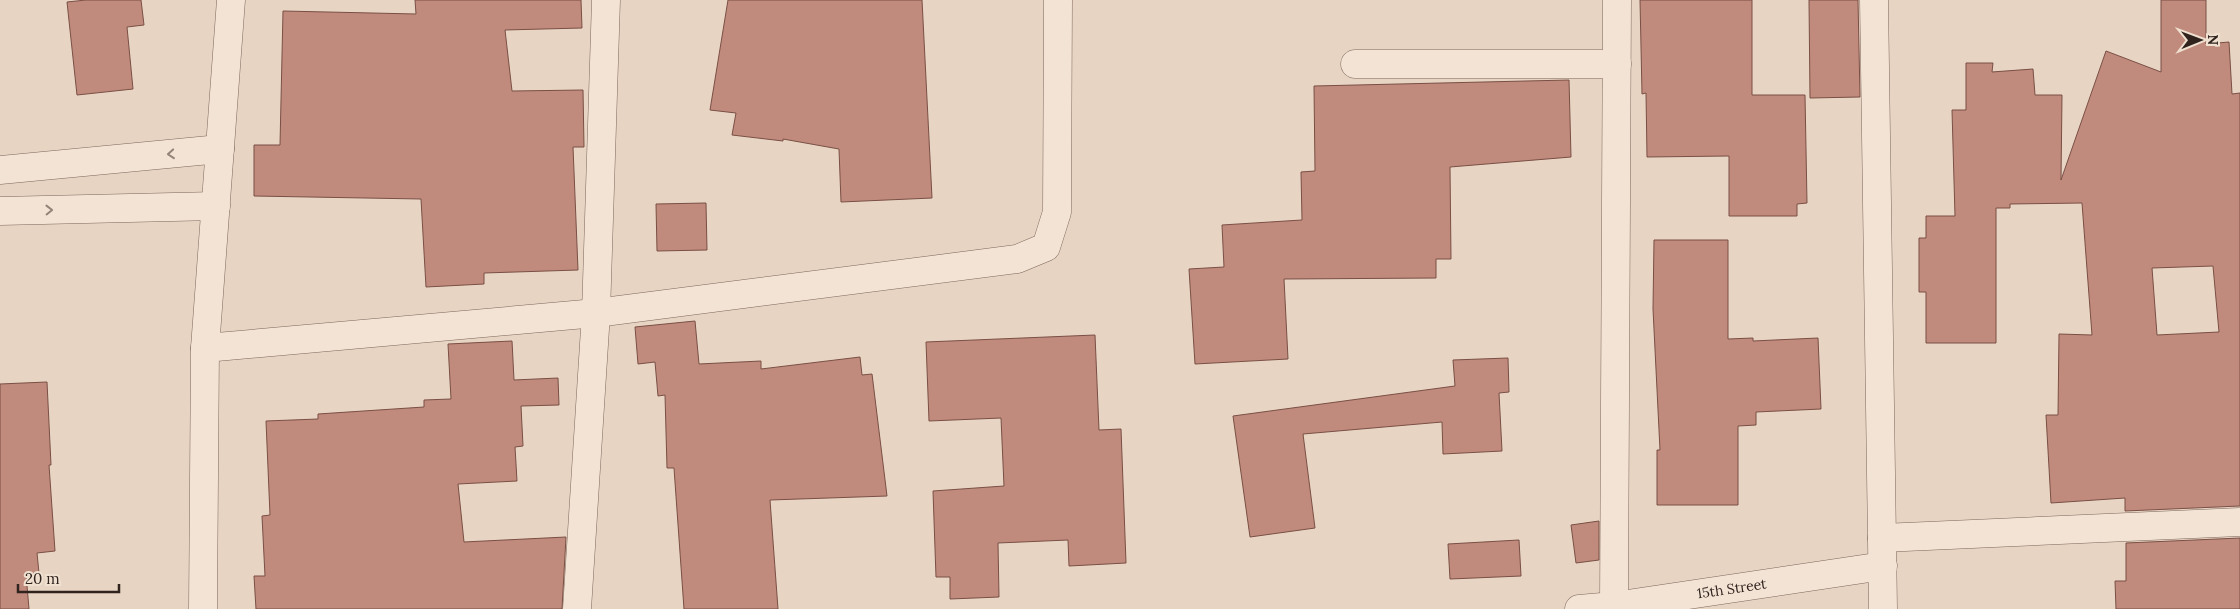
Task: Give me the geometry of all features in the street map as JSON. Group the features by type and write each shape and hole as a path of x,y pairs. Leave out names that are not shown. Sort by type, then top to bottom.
{"street":[{"path":"203,609 206,348 231,0"},
{"path":"577,609 596,313 606,0"},
{"path":"206,348 596,313 1017,259 1046,247 1057,212 1058,0"},
{"path":"1614,606 1617,0"},
{"path":"1874,0 1883,609"},
{"path":"1355,64 1617,64"},
{"path":"0,170 220,149"},
{"path":"0,211 216,206"},
{"path":"1882,538 2240,522"},
{"name":"15th Street","path":"1579,609 1614,606 1882,566"}],"building":[{"path":"141,0 144,25 127,27 133,89 77,95 67,2"},
{"path":"415,0 581,0 582,28 505,30 512,91 583,90 584,147 573,147 578,270 484,273 484,284 426,287 421,199 254,196 254,145 280,145 283,11 416,14"},
{"path":"728,0 922,0 932,198 841,202 839,149 783,139 783,141 732,135 736,113 710,110"},
{"path":"1640,0 1752,0 1752,95 1805,95 1807,203 1797,204 1797,216 1729,216 1729,156 1647,157 1646,93 1642,94"},
{"path":"1809,0 1858,0 1860,97 1810,98"},
{"path":"2161,0 2206,0 2206,44 2229,42 2232,94 2240,93 2240,506 2125,511 2125,498 2051,503 2046,415 2058,415 2059,334 2092,335 2082,203 2010,204 2010,208 1996,208 1996,343 1926,343 1926,292 1919,292 1919,238 1926,238 1926,216 1955,216 1952,110 1966,110 1966,63 1993,63 1992,72 2033,69 2035,95 2062,95 2061,180 2106,51 2161,72","holes":["2213,266 2219,332 2157,335 2152,268"]},
{"path":"1569,80 1571,157 1450,167 1451,259 1436,259 1436,278 1284,279 1288,359 1195,364 1189,269 1224,267 1222,225 1302,220 1301,172 1315,171 1314,86"},
{"path":"706,203 707,250 657,251 656,204"},
{"path":"1654,240 1728,240 1728,339 1753,338 1753,341 1818,338 1821,409 1756,412 1756,425 1738,426 1738,505 1657,505 1657,450 1660,450 1653,309"},
{"path":"695,321 699,364 761,361 761,369 860,357 862,375 872,374 887,496 770,500 778,609 684,609 674,468 667,468 665,395 658,396 655,362 638,364 635,327"},
{"path":"1095,335 1099,430 1121,429 1126,563 1069,566 1068,540 998,543 999,597 950,599 950,577 936,577 933,491 1004,486 1001,418 929,421 926,342"},
{"path":"512,341 514,380 558,378 559,405 521,406 523,446 515,447 517,481 458,484 464,542 566,537 562,609 256,609 254,576 265,576 262,516 270,515 266,421 318,419 318,414 424,407 424,400 451,399 448,344"},
{"path":"1508,358 1509,392 1499,393 1502,451 1443,454 1442,422 1303,434 1315,528 1250,537 1233,416 1455,386 1453,360"},
{"path":"47,382 51,465 49,465 55,551 37,553 39,573 26,574 29,609 0,609 0,384"},
{"path":"1599,521 1599,560 1576,563 1571,525"},
{"path":"2240,538 2240,609 2116,609 2115,581 2126,581 2126,543"},
{"path":"1519,540 1521,576 1450,579 1448,544"}]}
